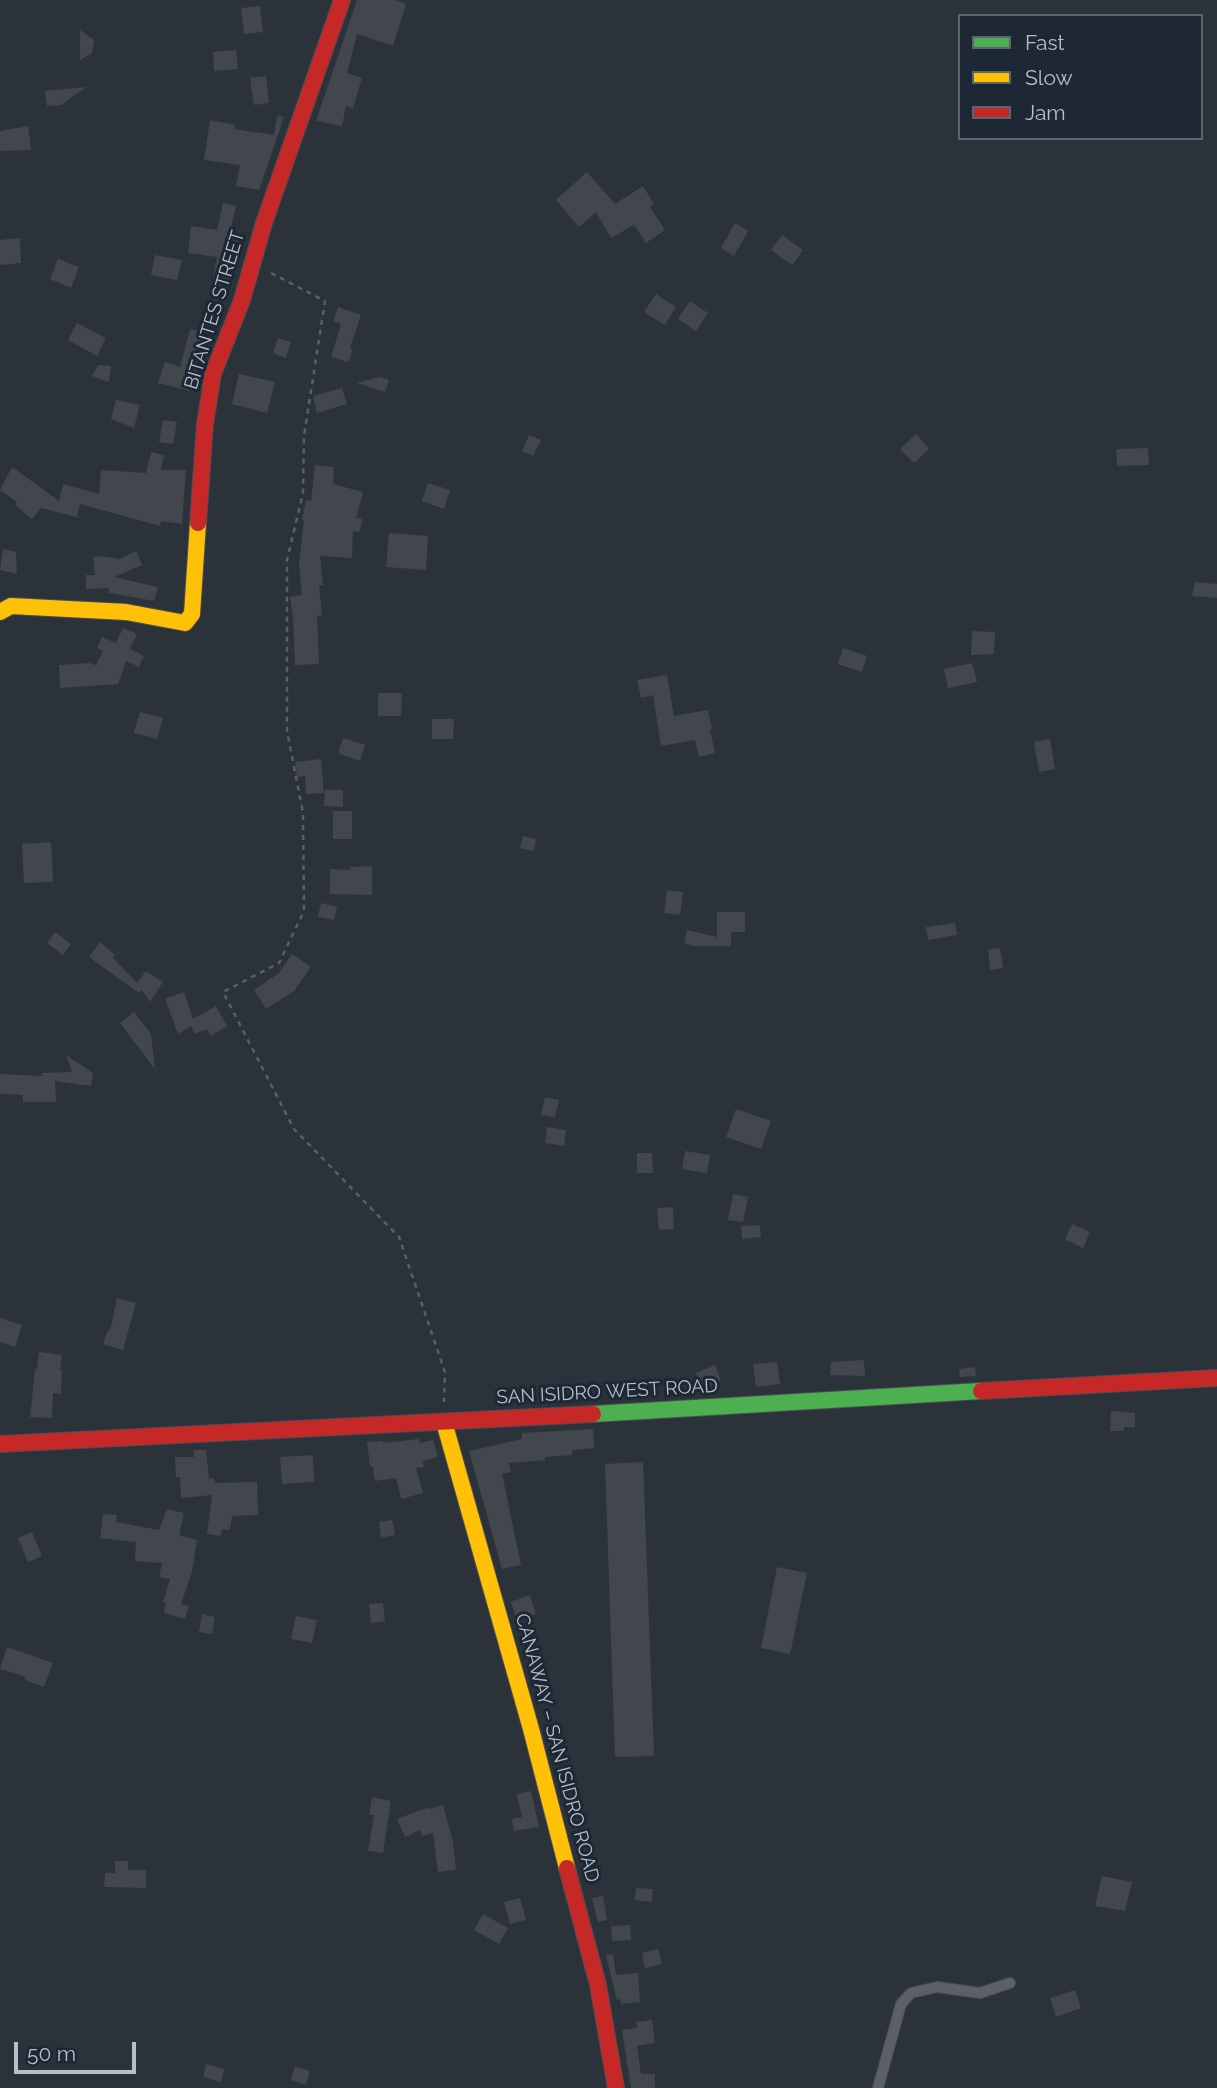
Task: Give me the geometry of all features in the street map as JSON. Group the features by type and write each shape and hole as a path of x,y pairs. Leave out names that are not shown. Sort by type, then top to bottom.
{"street":[{"name":"BITANTES STREET","path":"0,612 12,606 126,612 185,623 192,614 205,424 213,374 242,300 264,223 342,0"},
{"name":"SAN ISIDRO WEST ROAD","path":"0,1444 1217,1378"},
{"name":"CANAWAY – SAN ISIDRO ROAD","path":"444,1422 531,1729 598,1985 616,2088"}],"lane":[{"path":"878,2088 901,2004 911,1993 937,1987 980,1993 1010,1983"}],"path":[{"path":"252,264 325,301 304,436 303,493 287,560 287,732 303,813 304,911 279,963 223,992 294,1129 399,1237 445,1372 444,1422"}],"building":[{"path":"357,0 395,0 406,4 393,46 357,34 347,73 362,78 353,108 346,106 342,126 316,121"},
{"path":"260,6 263,32 244,34 241,8"},
{"path":"80,30 94,40 92,53 80,60"},
{"path":"236,50 238,69 214,71 213,52"},
{"path":"266,76 269,103 254,105 250,78"},
{"path":"86,87 61,105 47,106 45,91"},
{"path":"277,116 284,117 259,190 236,186 240,165 204,160 210,120 235,125 234,129 274,135"},
{"path":"28,126 31,150 0,151 0,131"},
{"path":"587,172 615,204 643,186 654,204 650,207 665,230 646,243 634,225 611,238 596,212 579,227 556,200"},
{"path":"223,203 236,206 229,236 243,239 227,287 212,284 217,257 188,253 191,226 217,230"},
{"path":"735,223 748,231 734,256 721,248"},
{"path":"782,235 803,250 792,265 771,250"},
{"path":"20,238 21,263 0,265 0,240"},
{"path":"155,255 182,260 177,280 151,275"},
{"path":"58,259 79,267 71,288 50,279"},
{"path":"656,294 676,307 665,325 644,312"},
{"path":"690,301 708,313 696,331 678,319"},
{"path":"338,307 361,315 348,362 331,357 341,324 333,321"},
{"path":"77,323 106,338 97,356 68,340"},
{"path":"190,329 203,332 196,362 200,363 191,391 158,383 165,362 180,367"},
{"path":"278,338 291,342 286,358 273,353"},
{"path":"98,365 111,366 109,382 92,376"},
{"path":"239,374 275,382 267,413 232,404"},
{"path":"379,377 389,380 385,392 357,383"},
{"path":"342,388 347,404 317,413 313,396"},
{"path":"116,400 140,405 134,428 111,419"},
{"path":"163,420 177,422 173,444 159,442"},
{"path":"916,434 929,449 914,463 900,449"},
{"path":"529,435 541,440 533,456 522,451"},
{"path":"1148,448 1149,465 1117,466 1116,449"},
{"path":"151,452 164,455 161,470 186,470 182,524 161,521 160,526 80,504 77,516 80,518 41,508 32,519 15,505 17,502 0,490 12,467 59,501 63,484 99,494 101,470 146,473"},
{"path":"315,465 334,467 333,484 363,492 356,518 362,519 360,532 353,531 352,558 320,556 323,585 319,585 322,615 317,616 319,664 295,665 290,597 302,595 299,563 302,520 306,500 311,501"},
{"path":"428,483 450,490 444,509 422,501"},
{"path":"389,533 428,536 426,570 386,567"},
{"path":"3,549 16,552 17,574 0,570"},
{"path":"136,551 142,565 114,577 158,587 154,601 109,593 109,588 86,589 86,575 95,575 93,557 119,559"},
{"path":"1195,582 1217,584 1217,598 1192,596"},
{"path":"123,628 137,634 130,649 144,656 139,667 126,661 118,684 60,688 59,665 96,665 103,651 97,648 102,637 116,643"},
{"path":"972,631 995,632 994,654 971,655"},
{"path":"843,648 867,656 862,672 838,664"},
{"path":"972,663 977,682 948,688 944,669"},
{"path":"667,675 674,716 708,710 715,753 699,757 695,740 661,746 653,695 641,698 637,680"},
{"path":"378,693 402,693 401,716 378,716"},
{"path":"140,712 163,718 157,739 134,733"},
{"path":"432,719 454,719 453,739 432,739"},
{"path":"343,738 365,745 360,761 338,753"},
{"path":"1050,739 1055,769 1039,772 1034,742"},
{"path":"321,759 324,793 306,794 305,776 297,777 295,762"},
{"path":"325,790 343,790 343,807 324,806"},
{"path":"333,811 352,811 352,839 333,839"},
{"path":"523,836 536,839 534,851 520,848"},
{"path":"51,842 53,882 24,883 22,844"},
{"path":"372,866 372,895 330,894 330,869 350,870 350,867"},
{"path":"667,890 683,892 680,915 664,913"},
{"path":"321,903 337,907 334,920 318,917"},
{"path":"717,912 745,912 745,932 731,932 731,946 694,946 684,943 687,930 717,937"},
{"path":"955,923 957,935 928,940 926,927"},
{"path":"55,932 71,944 63,955 47,943"},
{"path":"100,942 115,955 113,958 137,983 146,971 163,982 150,1002 142,990 139,993 89,957"},
{"path":"1000,948 1003,968 990,970 988,949"},
{"path":"292,954 311,967 294,991 266,1009 254,990 279,973"},
{"path":"184,992 193,1019 216,1006 227,1026 211,1036 207,1029 194,1034 191,1026 178,1034 165,999"},
{"path":"134,1012 151,1034 155,1069 120,1023"},
{"path":"66,1055 93,1073 91,1086 55,1081 56,1102 23,1102 23,1095 0,1094 0,1074 42,1076 42,1073 72,1072"},
{"path":"545,1097 559,1100 555,1117 541,1115"},
{"path":"736,1109 771,1121 761,1149 726,1137"},
{"path":"547,1127 566,1130 564,1146 545,1143"},
{"path":"685,1151 710,1155 707,1173 682,1169"},
{"path":"637,1153 652,1153 653,1173 637,1173"},
{"path":"733,1194 748,1197 743,1222 728,1220"},
{"path":"673,1207 674,1229 659,1230 657,1208"},
{"path":"1072,1224 1090,1232 1083,1248 1065,1239"},
{"path":"760,1225 761,1237 742,1239 741,1226"},
{"path":"117,1298 136,1303 123,1350 103,1344 108,1330 110,1331"},
{"path":"0,1318 22,1325 15,1347 0,1342"},
{"path":"39,1352 62,1355 61,1394 53,1393 52,1418 30,1417"},
{"path":"864,1360 865,1376 830,1375 831,1362"},
{"path":"777,1362 780,1384 756,1387 753,1364"},
{"path":"715,1365 721,1381 702,1389 696,1373"},
{"path":"975,1367 976,1376 960,1377 959,1369"},
{"path":"1111,1411 1135,1413 1135,1427 1124,1427 1124,1431 1110,1431"},
{"path":"593,1429 594,1448 572,1450 572,1455 545,1457 545,1460 509,1463 511,1472 502,1474 521,1565 502,1569 469,1451 522,1439 522,1433"},
{"path":"419,1439 420,1443 433,1440 438,1457 423,1461 424,1467 416,1468 423,1493 401,1499 396,1478 375,1481 367,1442"},
{"path":"194,1450 206,1450 209,1479 214,1478 215,1483 257,1482 258,1515 232,1516 230,1530 222,1529 221,1536 207,1534 212,1495 181,1498 180,1477 176,1477 175,1457 194,1457"},
{"path":"313,1455 314,1482 282,1484 280,1457"},
{"path":"643,1462 654,1756 615,1757 605,1464"},
{"path":"167,1509 184,1513 179,1535 197,1540 192,1572 181,1604 189,1606 185,1619 164,1613 166,1603 163,1602 170,1579 159,1577 162,1563 135,1561 136,1542 100,1538 103,1514 117,1515 116,1522 159,1530"},
{"path":"392,1520 395,1535 381,1538 379,1522"},
{"path":"32,1532 42,1556 28,1562 18,1538"},
{"path":"777,1567 807,1573 790,1654 761,1648"},
{"path":"530,1595 536,1614 517,1620 511,1602"},
{"path":"383,1603 385,1621 371,1623 369,1604"},
{"path":"202,1614 215,1617 212,1634 199,1632"},
{"path":"296,1616 317,1620 312,1643 291,1639"},
{"path":"7,1647 53,1663 44,1687 25,1680 26,1677 0,1669"},
{"path":"531,1791 539,1827 514,1831 512,1819 522,1817 517,1794"},
{"path":"372,1797 391,1801 383,1853 368,1851 374,1815 369,1815"},
{"path":"443,1805 453,1842 456,1870 438,1872 433,1833 422,1836 420,1830 405,1837 397,1819 429,1807 430,1809"},
{"path":"115,1861 128,1861 128,1870 146,1870 146,1888 104,1887 105,1873 115,1873"},
{"path":"1102,1876 1132,1882 1125,1911 1095,1906"},
{"path":"636,1888 653,1889 652,1902 635,1900"},
{"path":"603,1896 607,1920 598,1922 592,1898"},
{"path":"520,1898 526,1920 510,1924 504,1902"},
{"path":"483,1914 508,1928 499,1944 474,1930"},
{"path":"630,1925 631,1940 612,1941 611,1926"},
{"path":"658,1949 662,1964 645,1968 642,1953"},
{"path":"613,1954 616,1975 638,1973 640,2002 621,2004 620,1999 617,2000 606,1955"},
{"path":"1075,1990 1081,2008 1056,2017 1050,1998"},
{"path":"652,2020 655,2043 637,2046 641,2074 655,2074 655,2088 631,2088 622,2030 637,2028 636,2022"},
{"path":"206,2064 224,2069 221,2082 203,2077"},
{"path":"295,2066 310,2071 306,2085 291,2080"}],"traffic: fast":[{"path":"593,1414 981,1391"}],"traffic: slow":[{"path":"0,612 11,606 126,612 185,623 192,614 198,523"},
{"path":"444,1422 531,1729 567,1868"}],"traffic: jam":[{"path":"198,523 205,424 213,374 242,300 264,223 342,0"},
{"path":"981,1391 1217,1378"},
{"path":"0,1444 593,1414"},
{"path":"567,1868 598,1985 616,2088"}]}
